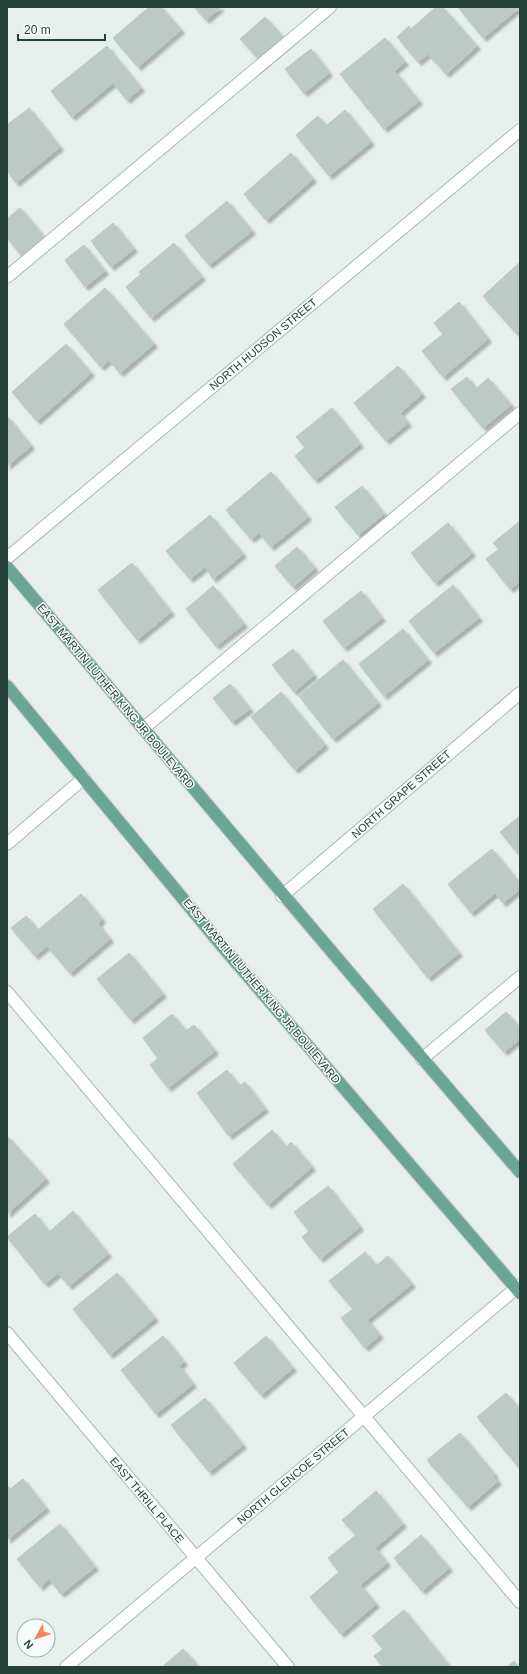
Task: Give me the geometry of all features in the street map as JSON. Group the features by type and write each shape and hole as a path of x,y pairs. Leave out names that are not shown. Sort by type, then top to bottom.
{"main road":[{"name":"EAST MARTIN LUTHER KING JR BOULEVARD","path":"7,567 144,728 282,896 520,1172"},
{"name":"EAST MARTIN LUTHER KING JR BOULEVARD","path":"7,686 222,946 519,1289"}],"street":[{"path":"7,277 330,7"},
{"name":"NORTH HUDSON STREET","path":"7,558 520,130"},
{"path":"144,728 520,413"},
{"name":"NORTH GRAPE STREET","path":"282,896 520,693"},
{"path":"7,844 84,778"},
{"path":"422,1059 520,978"},
{"path":"7,992 520,1602"},
{"name":"NORTH GLENCOE STREET","path":"66,1667 519,1289"},
{"name":"EAST THRILL PLACE","path":"7,1333 288,1667"}],"building":[{"path":"149,7 161,7 181,30 138,67 113,38"},
{"path":"194,7 221,7 206,20"},
{"path":"436,7 442,7 477,46 446,74 428,54 418,62 397,37 409,26 411,29"},
{"path":"458,7 520,7 483,38"},
{"path":"265,17 283,37 258,58 240,39"},
{"path":"385,38 405,62 394,71 419,101 384,129 340,74"},
{"path":"107,46 141,88 127,100 113,83 72,117 51,91"},
{"path":"311,49 329,73 304,93 285,69"},
{"path":"29,108 60,147 16,183 7,171 7,125"},
{"path":"345,110 371,142 329,176 296,135 318,116 326,126"},
{"path":"291,153 313,179 266,220 244,194"},
{"path":"227,201 252,231 209,265 185,236"},
{"path":"20,208 45,238 22,256 7,238 7,219"},
{"path":"113,223 134,249 111,267 91,241"},
{"path":"174,243 202,277 151,318 126,287 141,274 139,272"},
{"path":"84,245 105,271 85,287 65,260"},
{"path":"520,262 520,330 516,333 483,296"},
{"path":"105,288 154,344 120,373 109,360 101,367 64,324"},
{"path":"459,302 488,339 443,377 422,351 443,334 434,323"},
{"path":"66,344 91,373 37,421 12,392"},
{"path":"398,366 422,394 400,413 408,423 386,441 354,403"},
{"path":"467,377 476,389 488,378 511,405 483,428 451,389"},
{"path":"332,408 360,444 315,480 295,456 305,447 296,437"},
{"path":"7,416 31,446 7,466"},
{"path":"271,472 308,517 271,547 259,533 251,539 226,510"},
{"path":"362,486 384,514 358,535 335,507"},
{"path":"210,515 243,554 213,579 205,567 190,579 166,551"},
{"path":"520,521 520,581 510,589 486,559 499,549 493,543"},
{"path":"448,523 472,553 435,583 411,553"},
{"path":"297,547 315,568 293,587 275,566"},
{"path":"132,563 171,612 137,640 98,590"},
{"path":"453,585 479,618 434,653 409,621"},
{"path":"213,586 244,624 216,646 186,609"},
{"path":"361,591 382,618 344,648 323,621"},
{"path":"403,629 428,660 384,696 359,664"},
{"path":"293,649 314,675 294,692 272,665"},
{"path":"343,660 378,703 333,739 299,696"},
{"path":"230,684 250,709 232,722 213,698"},
{"path":"281,692 325,745 295,770 251,717"},
{"path":"520,816 520,856 500,832"},
{"path":"492,849 520,884 520,889 503,903 495,893 471,913 448,884"},
{"path":"403,884 459,953 428,978 373,909"},
{"path":"81,894 102,919 98,924 110,939 70,973 47,946 35,956 11,928 26,916 38,930"},
{"path":"129,953 163,994 131,1020 97,979"},
{"path":"506,1012 520,1028 520,1039 504,1052 485,1030"},
{"path":"172,1014 186,1031 194,1025 215,1051 168,1088 150,1065 158,1058 143,1038"},
{"path":"227,1070 239,1086 245,1082 265,1109 229,1136 197,1093"},
{"path":"272,1130 286,1147 291,1142 312,1167 268,1205 233,1164"},
{"path":"7,1136 46,1179 7,1214"},
{"path":"328,1186 360,1227 320,1259 302,1237 309,1231 294,1212"},
{"path":"73,1211 108,1254 69,1286 58,1273 45,1284 7,1237 35,1214 49,1232"},
{"path":"365,1252 376,1266 388,1256 412,1284 367,1320 380,1335 365,1348 341,1318 353,1309 329,1281"},
{"path":"117,1273 155,1318 110,1355 73,1309"},
{"path":"163,1336 184,1362 179,1366 193,1384 156,1414 121,1370"},
{"path":"266,1336 293,1368 261,1395 234,1363"},
{"path":"506,1393 520,1410 520,1469 477,1417"},
{"path":"205,1398 243,1445 209,1472 171,1425"},
{"path":"460,1433 495,1475 493,1476 498,1481 468,1507 427,1460"},
{"path":"23,1479 46,1508 7,1540 7,1485 10,1489"},
{"path":"376,1491 403,1524 375,1548 387,1563 360,1585 376,1604 341,1634 310,1597 339,1572 328,1558 356,1535 342,1520"},
{"path":"60,1524 95,1567 61,1594 49,1579 40,1587 17,1559"},
{"path":"421,1535 449,1568 422,1591 394,1558"},
{"path":"404,1610 450,1667 383,1667 374,1656 383,1649 372,1636"},
{"path":"183,1649 199,1667 162,1667"},
{"path":"514,1661 519,1667 507,1667"}]}
